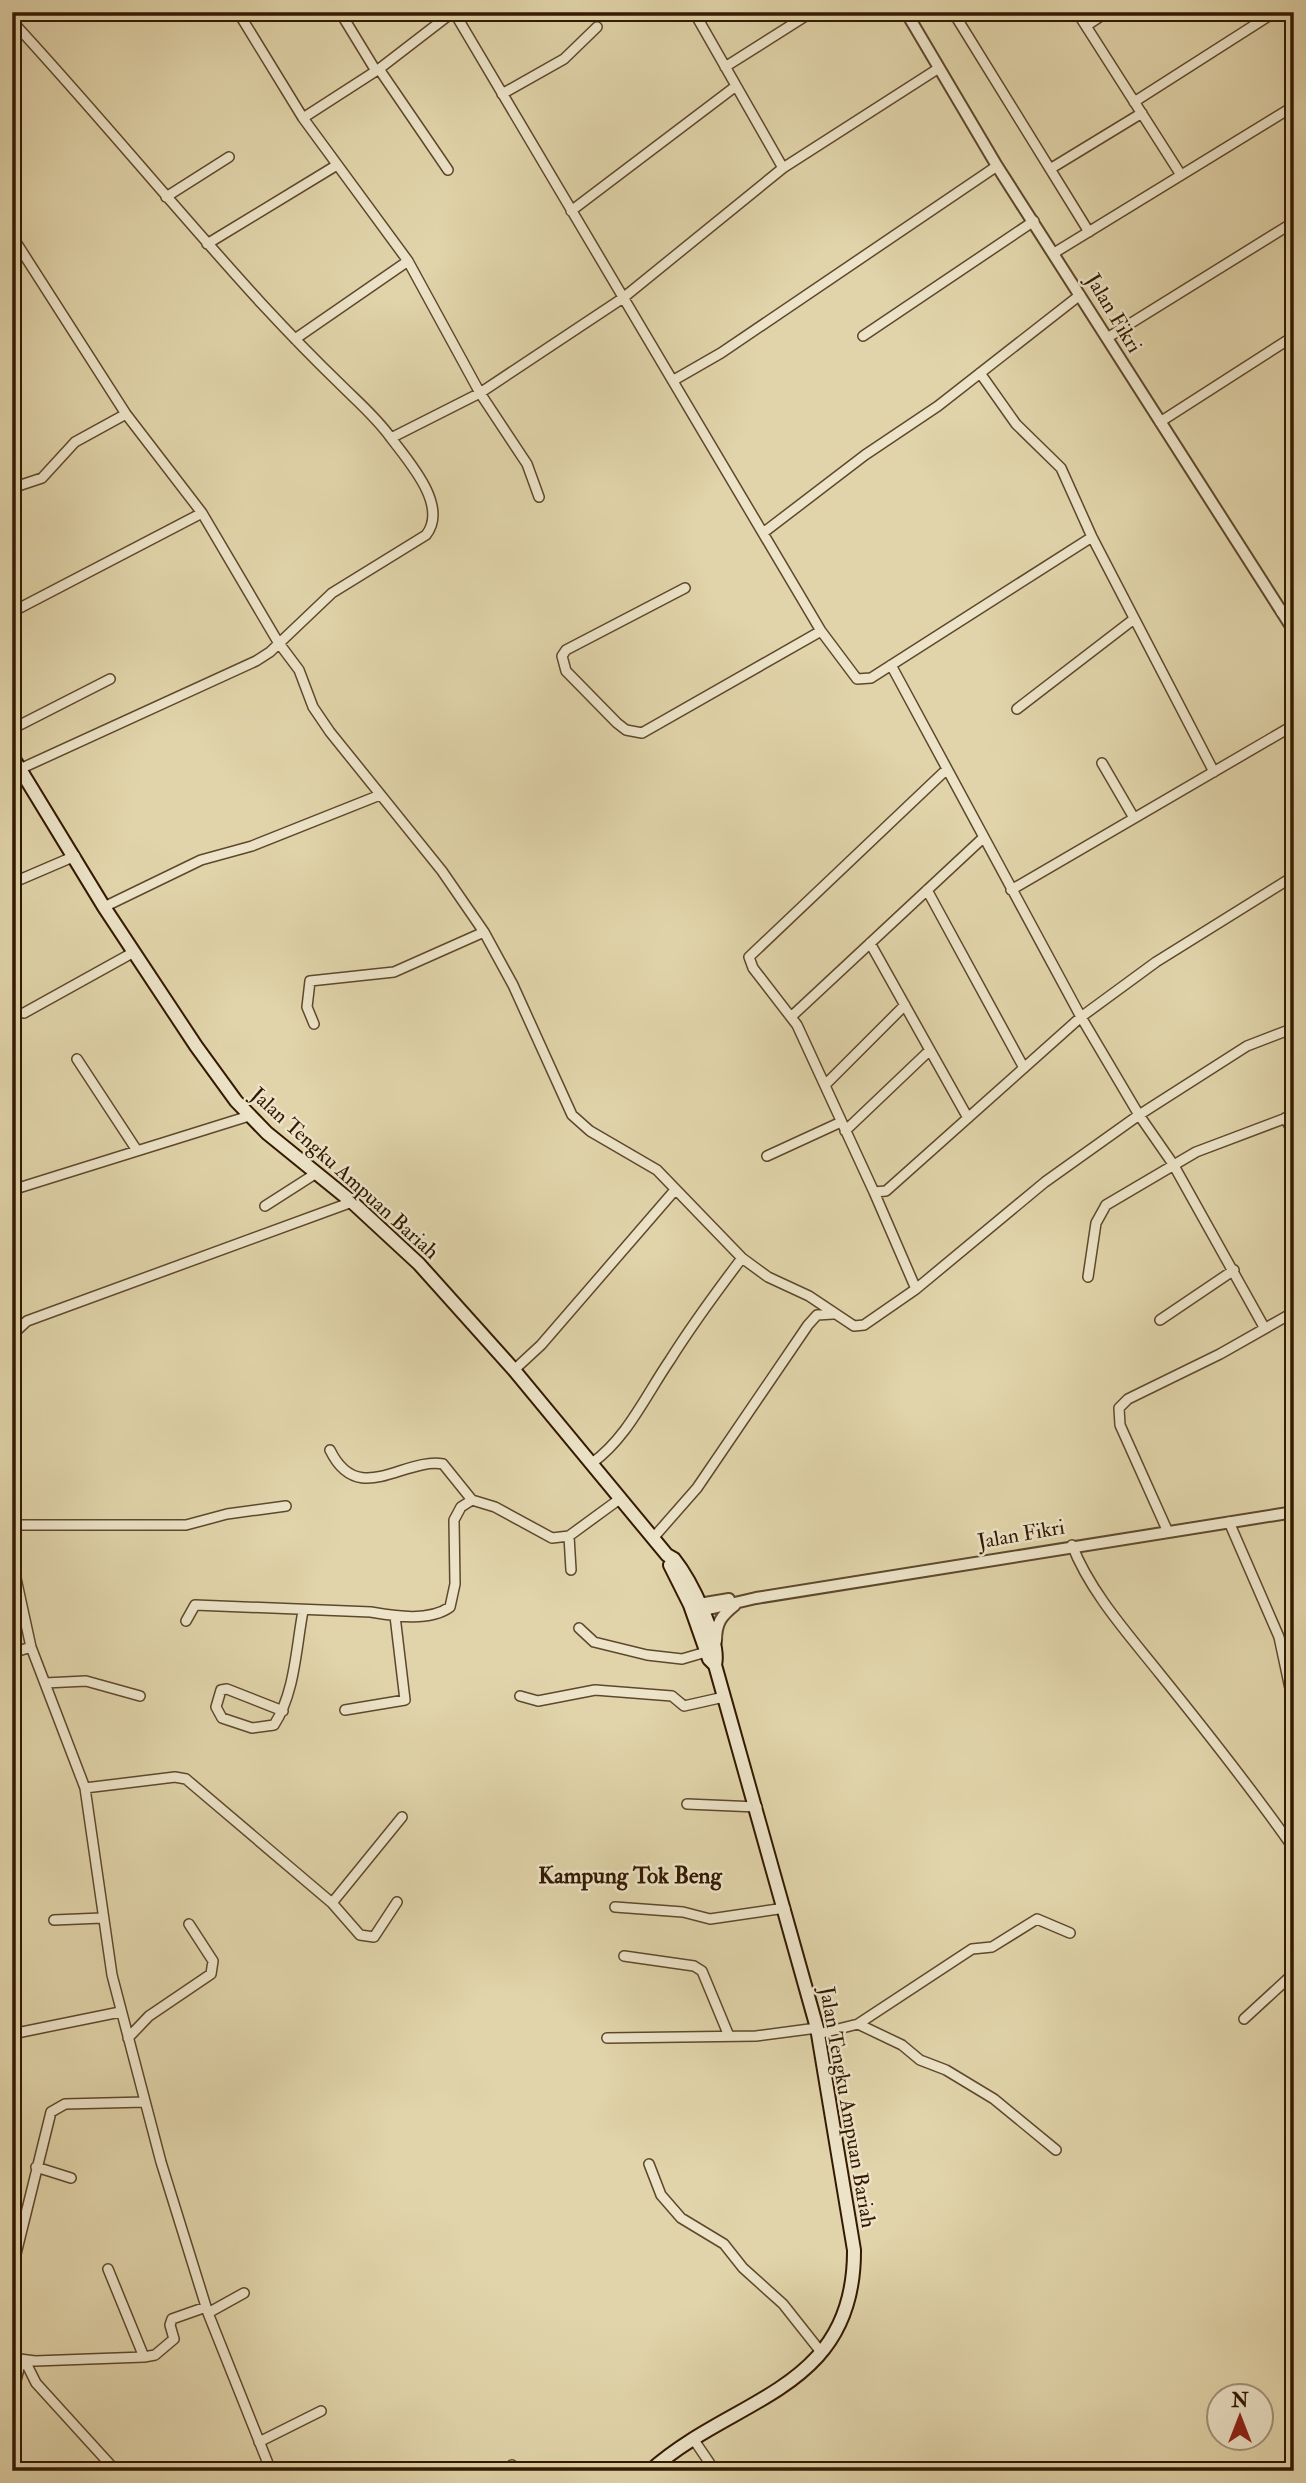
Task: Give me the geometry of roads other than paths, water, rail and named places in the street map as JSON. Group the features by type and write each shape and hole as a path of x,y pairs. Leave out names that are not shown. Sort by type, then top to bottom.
{"main road":[{"name":"Jalan Tengku Ampuan Bariah","path":"12,756 104,907 195,1046 249,1116 315,1174 352,1202 419,1264 514,1370 667,1555 680,1566 696,1608 757,1807 817,2031 854,2250 854,2274 850,2300 842,2322 821,2352 765,2399 694,2440 650,2471"}],"street":[{"path":"19,12 12,19 109,126 207,244 295,340 391,438 435,512 432,527 426,535 332,593 256,661 20,769"},
{"path":"238,12 303,118 408,261 480,393 527,464 539,497"},
{"path":"340,12 448,170"},
{"path":"303,118 378,70 453,12 821,631 857,679 871,678 1092,537"},
{"path":"694,12 783,168"},
{"path":"725,67 812,12"},
{"name":"Jalan Fikri","path":"906,12 997,166 1294,631"},
{"path":"953,12 1089,232"},
{"path":"1077,12 1181,175"},
{"path":"1086,26 1107,12"},
{"path":"1135,102 1275,12"},
{"path":"502,94 564,60 597,27"},
{"path":"391,438 480,393 623,298 783,168 939,68"},
{"path":"571,211 737,86"},
{"path":"1054,253 1294,106"},
{"path":"1050,169 1142,113"},
{"path":"166,197 229,157"},
{"path":"207,244 337,165"},
{"path":"674,380 721,353 997,166"},
{"path":"863,336 1034,221"},
{"path":"1107,338 1294,222"},
{"path":"12,236 126,414 202,513 278,642 299,670 313,707 442,871 484,932 513,985 572,1115 590,1131 649,1164 742,1258 768,1277 809,1296 854,1326 864,1325 916,1289 1045,1182 1139,1115 1247,1046 1294,1028"},
{"path":"295,340 408,261"},
{"path":"764,533 865,455 938,407 1080,295"},
{"path":"1160,422 1294,336"},
{"path":"981,373 1016,424 1058,463 1092,537 1214,772"},
{"path":"12,488 42,478 75,442 126,414"},
{"path":"12,612 202,513"},
{"path":"685,588 566,650 562,656 566,671 625,730 642,733 821,631"},
{"path":"1281,612 1294,605"},
{"path":"1017,709 1134,619"},
{"path":"891,665 1082,1017 1139,1115 1173,1164 1264,1327"},
{"path":"12,729 110,679"},
{"path":"1011,890 1294,725"},
{"path":"1102,763 1134,818"},
{"path":"916,1289 792,1016 749,961 753,951 947,769"},
{"path":"104,907 201,860 252,846 380,795"},
{"path":"792,1016 983,838"},
{"path":"12,883 75,856"},
{"path":"874,1192 886,1191 1082,1017 1156,962 1294,876"},
{"path":"927,890 1024,1068"},
{"path":"314,1024 307,1007 308,985 313,980 394,972 484,932"},
{"path":"870,943 968,1118"},
{"path":"24,1013 134,952"},
{"path":"825,1085 905,1005"},
{"path":"767,1156 843,1126 930,1050"},
{"path":"76,1059 136,1149"},
{"path":"12,1190 136,1149 249,1116"},
{"path":"1088,1277 1100,1213 1118,1196 1196,1152 1289,1116 1294,1134"},
{"path":"265,1206 315,1174"},
{"path":"514,1370 541,1345 675,1191"},
{"path":"12,1334 19,1326 37,1317 352,1202"},
{"path":"592,1463 608,1451 624,1432 694,1322 742,1258"},
{"path":"1160,1320 1234,1270"},
{"path":"808,1325 812,1309 809,1296"},
{"path":"1168,1532 1120,1425 1119,1408 1128,1399 1220,1354 1294,1312"},
{"path":"654,1537 697,1488 808,1325 817,1315 839,1315"},
{"path":"330,1450 346,1470 366,1478 387,1477 431,1462 443,1464 472,1500 516,1516 541,1534 552,1538 569,1536 621,1498"},
{"path":"186,1621 195,1605 371,1612 395,1616 441,1614 450,1607 455,1584 454,1520 461,1507 472,1500"},
{"path":"12,1525 127,1528 186,1525 227,1514 286,1506"},
{"name":"Jalan Fikri","path":"696,1608 1072,1545 1294,1512"},
{"path":"1229,1522 1279,1637 1294,1707"},
{"path":"569,1536 571,1570"},
{"path":"1072,1545 1080,1565 1132,1639 1294,1849"},
{"path":"12,1560 31,1647 85,1788 102,1918 120,2012 145,2102 207,2310 271,2471"},
{"name":"Jalan Fikri","path":"696,1608 737,1604 756,1598"},
{"path":"579,1628 594,1642 647,1655 682,1659 713,1658 716,1627 722,1615 737,1604"},
{"path":"283,1711 227,1689 221,1690 216,1707 222,1718 261,1729 274,1725 283,1711 303,1611"},
{"path":"345,1710 405,1700 395,1616"},
{"path":"12,1653 31,1647"},
{"path":"45,1683 86,1681 140,1696"},
{"path":"520,1696 538,1701 595,1690 621,1691 672,1696 684,1706 724,1697"},
{"path":"85,1788 175,1777 186,1779 331,1903 360,1936 374,1937 397,1902"},
{"path":"687,1804 757,1807"},
{"path":"331,1903 402,1817"},
{"path":"615,1907 683,1912 710,1919 785,1908"},
{"path":"54,1920 102,1918"},
{"path":"607,2038 729,2036 817,2031 858,2024 972,1949 992,1947 1037,1919 1070,1933"},
{"path":"128,2038 149,2016 211,1974 212,1961 190,1923"},
{"path":"624,1956 695,1966 702,1971 729,2036"},
{"path":"1244,2019 1294,1973"},
{"path":"12,2034 120,2012"},
{"path":"858,2024 902,2045 920,2060 946,2070 994,2099 1056,2150"},
{"path":"15,2262 51,2112 57,2106 145,2102"},
{"path":"649,2164 651,2177 661,2194 681,2218 724,2244 743,2268 783,2304 821,2352"},
{"path":"36,2167 71,2178"},
{"path":"108,2269 144,2357"},
{"path":"19,2360 155,2355 173,2342 170,2325 172,2319 207,2310 244,2293"},
{"path":"12,2397 19,2360"},
{"path":"19,2360 36,2383 116,2471"},
{"path":"259,2442 321,2411"},
{"path":"694,2440 715,2471"}],"district":[{"name":"Kampung Tok Beng","path":"630,1875"}]}
